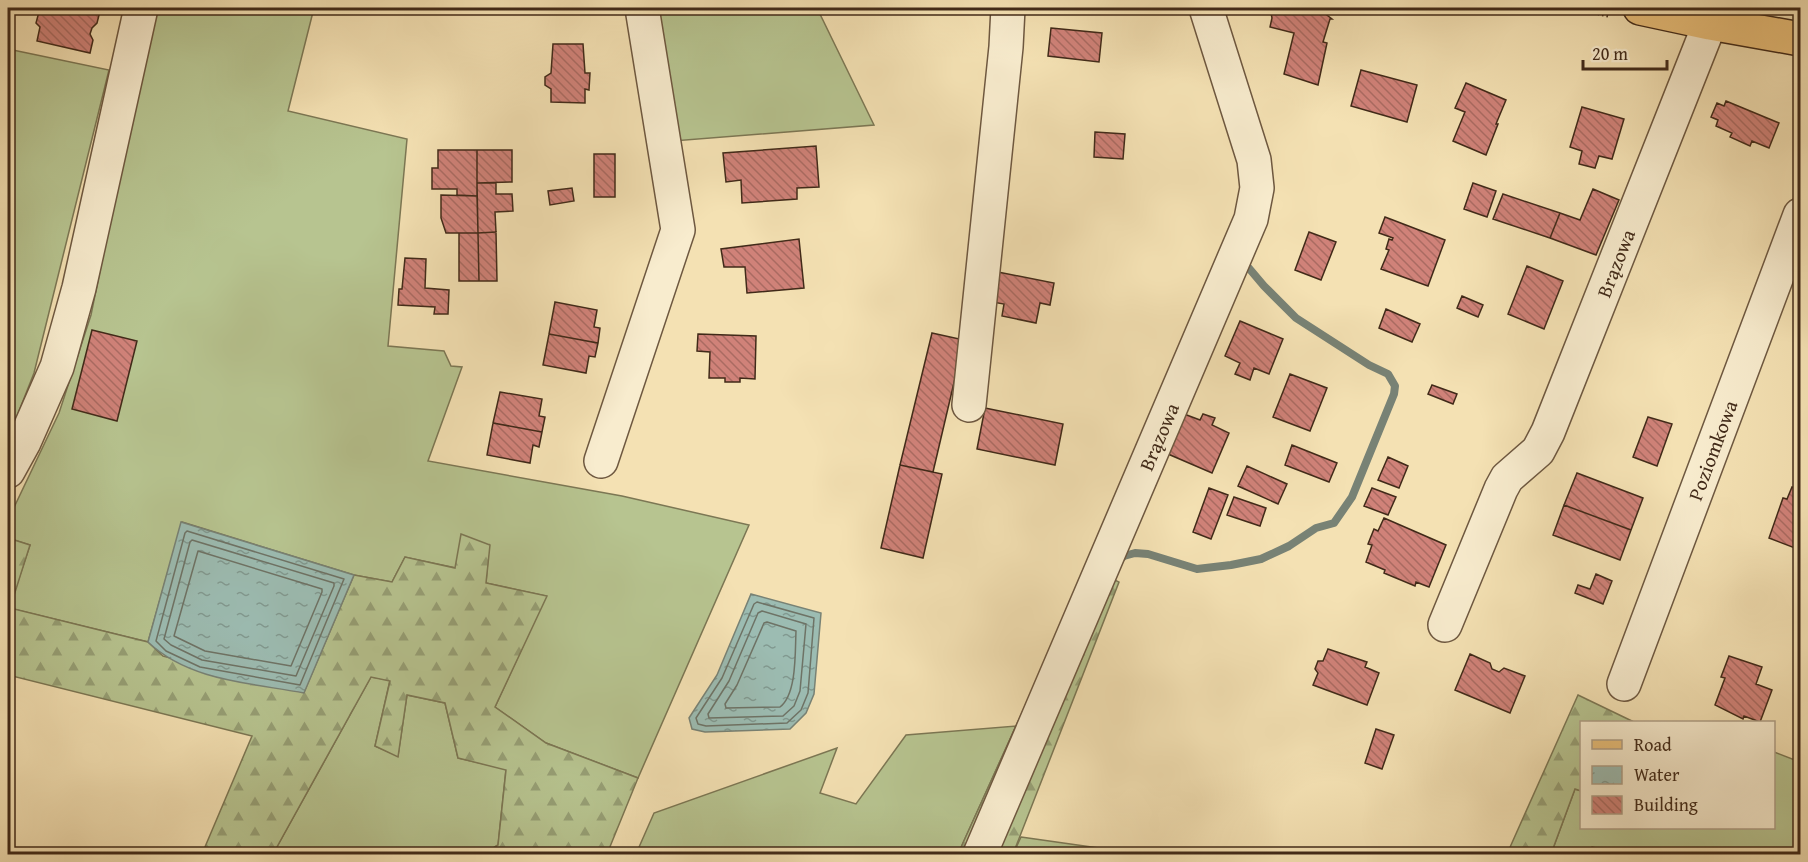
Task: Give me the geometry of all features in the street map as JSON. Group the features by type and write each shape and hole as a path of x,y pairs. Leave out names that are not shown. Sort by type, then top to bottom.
{"main road":[{"path":"1640,8 1800,39"}],"street":[{"path":"8,471 24,442 57,367 79,288 141,8"},
{"path":"601,461 678,230 642,8"},
{"path":"969,405 1006,47 1008,8"},
{"name":"Brązowa","path":"980,855 1239,251 1254,207 1257,177 1254,160 1206,8"},
{"name":"Brązowa","path":"1445,625 1501,489 1507,478 1538,452 1548,432 1710,23"},
{"name":"Poziomkowa","path":"1624,684 1800,215"}],"green space":[{"path":"153,8 314,8 288,111 407,139 388,346 444,351 451,366 462,367 428,461 622,496 749,525 638,778 546,743 495,707 546,596 486,583 489,545 456,568 405,557 392,582 354,575 182,522 148,642 9,608 30,545 8,538 8,520 59,413 91,315"},
{"path":"653,8 817,8 874,125 673,141"},
{"path":"8,49 109,70 34,373 8,439"},
{"path":"461,534 490,545 486,583 547,596 495,707 546,743 638,778 607,854 484,854 498,845 506,770 458,758 445,703 407,695 398,757 375,746 390,681 371,677 273,854 202,854 252,736 8,675 8,538 30,545 10,608 148,642 163,656 304,692 354,575 392,582 405,557 455,568"},
{"path":"1088,567 1119,582 1013,854 958,854"},
{"path":"371,677 390,680 375,746 398,756 407,695 445,703 458,758 506,769 498,845 484,854 273,854"},
{"path":"1578,695 1632,721 1580,721 1580,791 1575,789 1551,854 1507,854"},
{"path":"1016,726 958,854 636,854 654,813 837,748 820,793 856,804 906,735"},
{"path":"1775,752 1800,762 1800,854 1621,854 1592,847 1589,854 1551,854 1575,789 1580,791 1580,829 1775,829"},
{"path":"1021,837 1141,854 1013,854"}],"water":[{"path":"181,522 354,575 304,693 242,683 201,673 164,655 148,642"},
{"path":"751,594 821,613 814,694 806,713 790,729 705,732 692,729 689,718 717,675"}],"building":[{"path":"40,8 86,8 100,11 97,23 90,34 93,40 90,53 37,41 40,27 36,23"},
{"path":"1270,8 1319,8 1332,19 1330,19 1323,42 1327,43 1318,85 1284,74 1294,33 1270,27 1272,18"},
{"path":"1051,28 1102,33 1099,62 1048,56"},
{"path":"553,44 583,44 585,73 590,73 589,90 585,89 585,103 551,102 551,89 545,85 545,77 551,73"},
{"path":"1361,70 1417,85 1407,122 1351,106"},
{"path":"1466,83 1506,100 1486,155 1453,141 1465,112 1455,108"},
{"path":"1726,101 1779,123 1769,148 1752,141 1750,146 1730,137 1732,133 1716,126 1718,120 1711,117 1717,103 1724,106"},
{"path":"1582,107 1624,119 1612,159 1599,156 1595,168 1579,164 1582,151 1570,147"},
{"path":"1095,132 1125,134 1123,159 1094,157"},
{"path":"816,146 819,187 797,188 797,199 742,203 741,180 726,182 723,153"},
{"path":"438,150 477,150 477,196 457,195 457,189 432,189 432,168 438,168"},
{"path":"477,150 512,150 512,182 477,183"},
{"path":"594,154 615,154 615,197 594,197"},
{"path":"477,183 496,183 496,194 512,194 513,211 495,212 496,232 478,233"},
{"path":"1473,183 1496,191 1487,217 1464,209"},
{"path":"572,188 574,201 550,205 548,191"},
{"path":"1593,189 1619,200 1596,255 1550,238 1560,213 1580,220"},
{"path":"1503,194 1560,213 1550,238 1493,219"},
{"path":"441,195 477,196 478,233 446,233 441,218"},
{"path":"1385,217 1445,240 1428,286 1381,269 1389,250 1386,249 1389,239 1393,238 1379,233"},
{"path":"496,232 497,281 479,281 478,233"},
{"path":"1309,232 1336,242 1321,280 1295,270"},
{"path":"459,233 478,233 479,281 459,281"},
{"path":"799,239 804,288 747,293 745,267 724,267 721,249"},
{"path":"405,258 426,259 425,288 449,290 448,314 434,314 435,307 398,305"},
{"path":"1527,266 1563,281 1544,329 1508,314"},
{"path":"993,271 1054,283 1050,305 1040,303 1036,323 1002,316 1004,304 987,301"},
{"path":"1462,296 1483,305 1478,317 1457,308"},
{"path":"555,302 597,310 594,327 600,328 598,343 549,334"},
{"path":"1386,309 1420,324 1412,342 1379,328"},
{"path":"1240,321 1283,339 1269,374 1254,368 1250,380 1235,374 1240,363 1225,356"},
{"path":"92,330 137,341 117,421 72,409"},
{"path":"932,333 964,340 933,472 900,465"},
{"path":"549,334 598,343 595,357 589,356 586,373 543,365"},
{"path":"698,334 756,336 755,379 740,378 740,382 725,382 725,378 709,378 710,352 697,351"},
{"path":"1290,374 1327,388 1310,431 1273,417"},
{"path":"1432,385 1457,394 1453,404 1428,394"},
{"path":"500,392 542,399 539,416 545,417 542,432 493,423"},
{"path":"985,408 1063,424 1055,465 977,449"},
{"path":"1184,414 1200,420 1203,414 1215,418 1212,425 1229,433 1212,473 1168,454"},
{"path":"1648,417 1672,424 1657,466 1633,457"},
{"path":"493,423 542,432 539,447 533,445 530,463 487,455"},
{"path":"1292,445 1337,463 1329,482 1285,465"},
{"path":"1388,457 1408,466 1399,488 1378,480"},
{"path":"900,465 942,474 923,558 881,548"},
{"path":"1247,466 1287,484 1278,504 1238,486"},
{"path":"1577,473 1643,498 1631,530 1564,505"},
{"path":"1792,487 1800,490 1800,550 1769,538 1783,498 1787,499"},
{"path":"1209,488 1228,495 1211,539 1193,532"},
{"path":"1372,488 1396,497 1388,515 1364,506"},
{"path":"1234,497 1266,508 1260,526 1227,515"},
{"path":"1564,505 1631,530 1620,560 1553,535"},
{"path":"1384,518 1446,545 1429,587 1416,582 1415,586 1384,573 1385,570 1366,562 1372,545 1368,544 1374,529 1378,531"},
{"path":"1596,574 1612,581 1603,604 1575,593 1578,585 1590,589"},
{"path":"1328,649 1367,662 1365,667 1379,673 1367,705 1313,685 1318,673 1315,669 1318,661 1323,661"},
{"path":"1470,654 1490,663 1492,669 1499,672 1504,668 1525,676 1510,713 1455,690"},
{"path":"1729,656 1762,667 1756,684 1772,690 1760,721 1744,716 1743,719 1715,705 1725,678 1721,677"},
{"path":"1376,729 1394,735 1382,769 1365,763"}],"waterway":[{"path":"1116,562 1124,556 1135,553 1148,554 1197,569 1261,559 1289,546 1316,528 1334,523 1352,497 1394,394 1395,386 1388,374 1369,365 1296,318 1242,260"}]}
